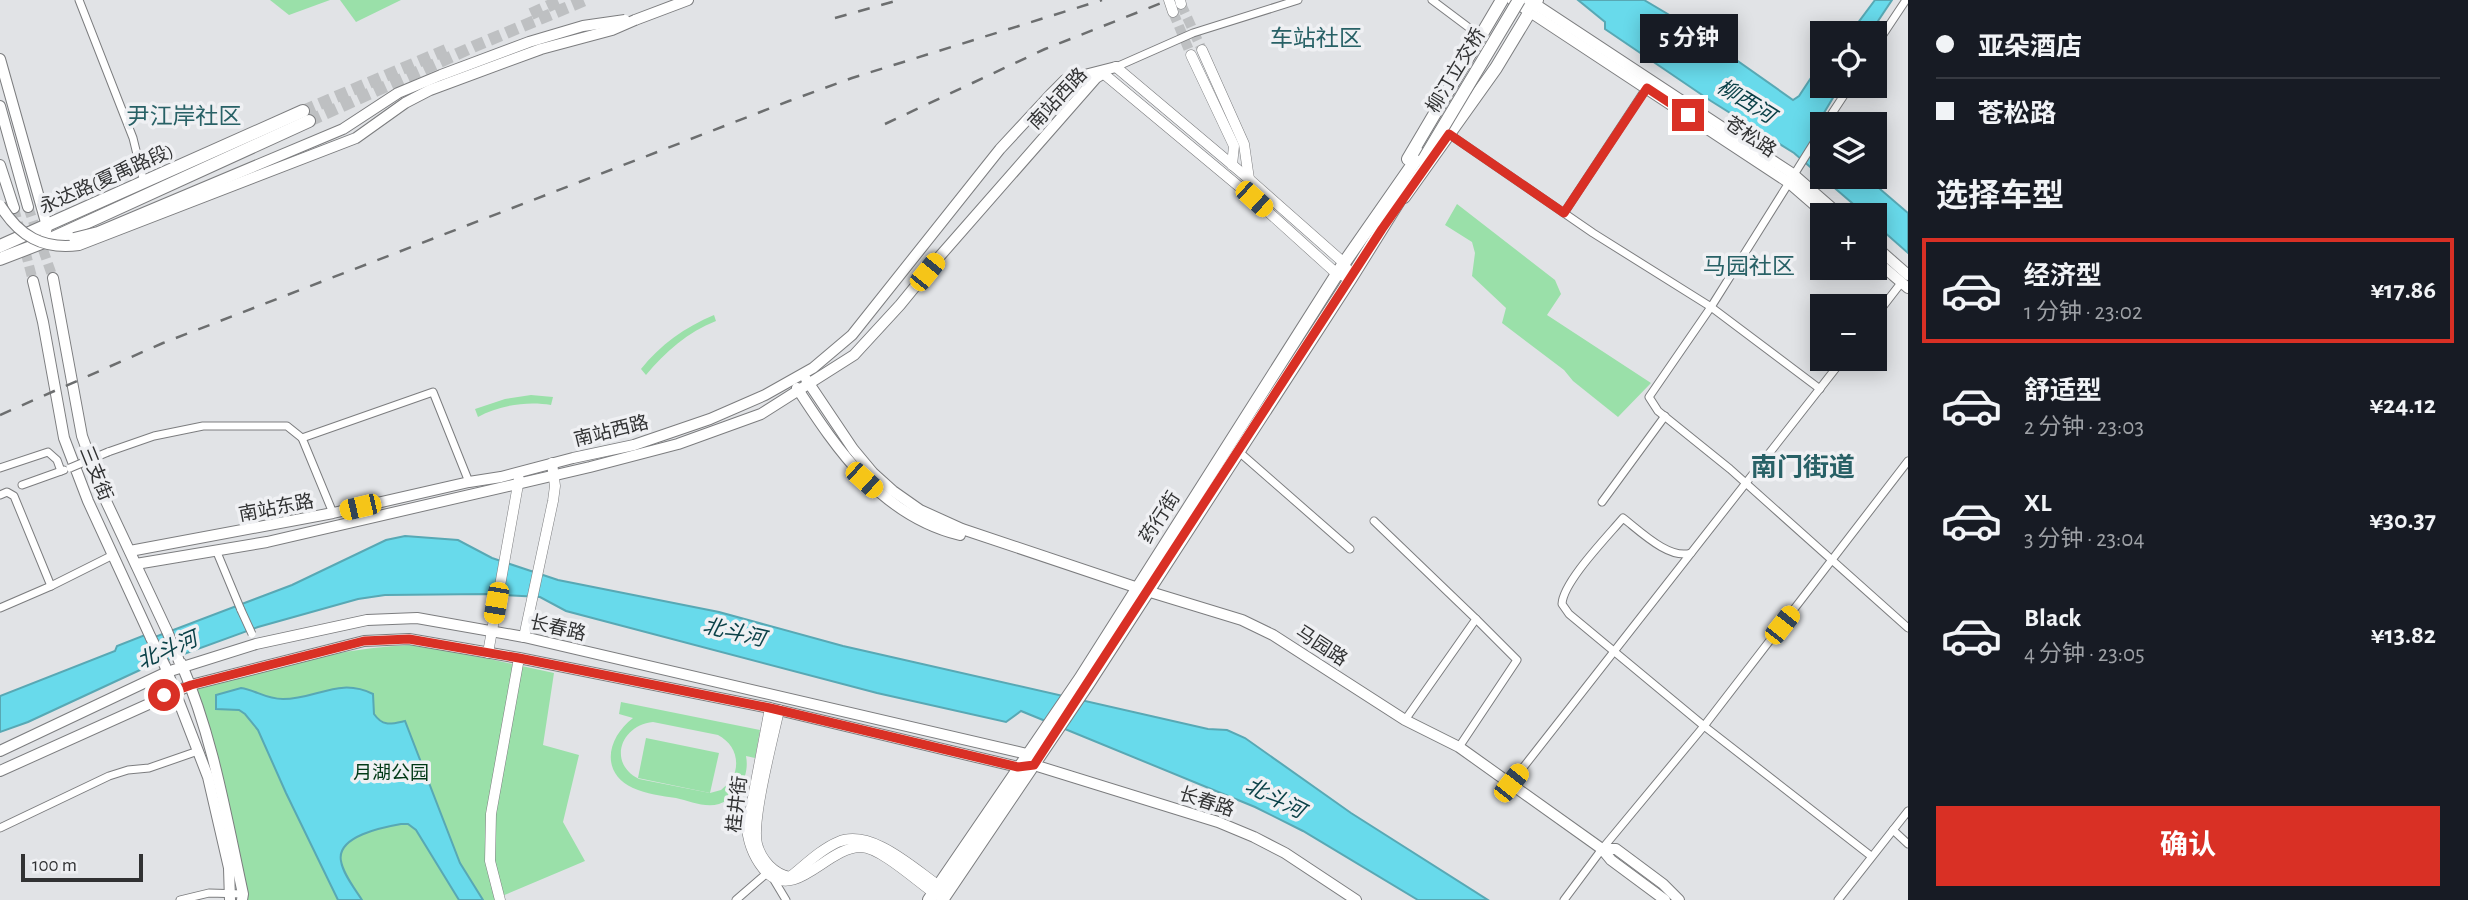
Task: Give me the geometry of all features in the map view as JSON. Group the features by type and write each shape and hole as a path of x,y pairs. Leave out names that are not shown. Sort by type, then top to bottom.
{"main road":[{"path":"0,205 23,232 42,243 57,247 90,242 356,138 405,103 430,90 541,49 612,30 688,0"},
{"path":"1380,222 1408,158 1502,0"},
{"name":"苍松路","path":"1512,0 1529,6 1792,175 1826,203"},
{"name":"柳汀立交桥","path":"1422,157 1512,0"},
{"name":"柳汀立交桥","path":"1422,157 1519,0"},
{"path":"1380,222 1449,134 1496,68 1529,6 1537,0"},
{"name":"苍松路","path":"1529,6 1647,88 1792,175 1816,203"},
{"path":"0,59 47,226 44,242 98,232 343,129 398,93 441,75 529,42 583,26 635,20"},
{"name":"南站西路","path":"553,469 678,444 726,428 761,414 853,355 901,305 940,256 1096,78 1116,67"},
{"name":"南站西路","path":"553,469 710,419 765,395 803,373 852,335 984,168 1065,80 1116,67"},
{"path":"0,106 28,206"},
{"name":"永达路(夏禹路段)","path":"306,116 44,242 1,250 47,226 144,183 306,116"},
{"name":"药行街","path":"1142,589 1238,452 1351,278 1380,222 1422,157"},
{"path":"0,165 14,208"},
{"name":"药行街","path":"936,895 1032,760 1084,681 1340,269 1380,222"},
{"path":"1887,261 1906,282"},
{"path":"1887,268 1906,282"},
{"name":"三支街","path":"53,278 82,436 105,499 191,685"},
{"name":"三支街","path":"33,281 64,438 88,501 176,690"},
{"name":"马园路","path":"803,373 853,449 892,491 920,510 990,539 1242,620 1273,635 1405,720 1459,747 1602,849 1611,860 1665,900"},
{"name":"马园路","path":"791,380 843,455 864,480 886,499 918,519 953,533 990,539"},
{"name":"南站东路","path":"136,564 267,542 553,469"},
{"name":"南站东路","path":"130,551 333,513 469,482 520,477"},
{"name":"长春路","path":"0,751 166,669 254,639 368,620 417,618 524,637 1032,760 1218,822 1254,837 1285,853 1356,900"},
{"path":"519,658 524,637"},
{"name":"长春路","path":"0,771 191,685 364,641 409,639 774,709 1018,767"},
{"path":"191,685 214,757 242,897"},
{"path":"176,690 208,777 229,868 230,897"},
{"name":"药行街","path":"936,895 1018,767 1032,760"},
{"name":"马园路","path":"1602,849 1616,849 1663,884 1679,900"}],"street":[{"path":"79,0 133,138 144,183"},
{"path":"1169,0 1178,5"},
{"path":"1298,0 1193,33 1116,67 1248,179 1340,269"},
{"path":"1432,0 1480,36"},
{"path":"1887,29 1906,2"},
{"path":"1202,50 1244,144 1248,179"},
{"path":"1191,55 1234,146 1232,165"},
{"path":"1104,74 1351,278"},
{"path":"1564,213 1647,88"},
{"path":"1449,134 1564,213 1711,307 1820,389"},
{"path":"1810,148 1711,307 1649,397 1651,403 1665,416 1747,484 1908,628"},
{"path":"1887,303 1906,282"},
{"path":"1511,783 1834,371"},
{"path":"302,438 433,392 469,482"},
{"path":"1602,502 1665,416"},
{"path":"22,485 154,436 203,426 288,426 302,438 333,513"},
{"path":"0,468 48,452 57,460 61,471"},
{"path":"1238,452 1350,549"},
{"path":"1564,900 1602,849 1704,726 1908,461"},
{"path":"524,637 553,501 553,469"},
{"path":"488,653 520,477"},
{"path":"0,495 7,492 14,496 51,586"},
{"path":"1690,553 1682,556 1672,554 1623,518 1562,595 1562,604 1569,614 1704,726 1871,856"},
{"path":"1374,522 1517,660 1459,747"},
{"path":"216,550 254,639"},
{"path":"0,608 113,555"},
{"path":"1405,720 1476,619"},
{"path":"499,900 490,861 491,814 519,658"},
{"name":"桂井街","path":"771,877 749,847 747,829 774,709"},
{"name":"桂井街","path":"774,709 756,825 757,845 767,864 780,875 790,877 838,842 867,839 882,846 936,895"},
{"path":"0,828 108,776 128,769 149,768 198,751"},
{"path":"1838,900 1908,811"},
{"path":"1893,830 1908,844"},
{"path":"771,877 786,884 799,881 831,857 851,848 864,847 879,853 936,895"},
{"path":"736,900 771,877"},
{"path":"771,877 786,900"},
{"path":"180,900 209,893 242,897"}],"green space":[{"path":"270,0 330,0 289,15"},
{"path":"340,0 401,0 356,22"},
{"path":"1457,204 1555,280 1561,294 1547,315 1651,383 1618,417 1573,381 1564,370 1502,323 1506,308 1472,276 1475,253 1472,242 1445,225"},
{"path":"714,315 716,321 678,344 646,375 641,369 656,352 674,338"},
{"path":"531,395 553,397 551,405 514,405 478,417 475,409 505,399"},
{"name":"月湖公园","path":"411,645 554,673 543,745 579,755 563,822 585,861 497,900 248,900 222,780 196,687 330,655"},
{"path":"621,702 760,730 755,758 746,756 746,771 741,785 732,797 719,804 703,805 643,792 622,781 611,764 613,744 624,726 633,718 619,714","holes":["653,722 718,735 729,743 736,760 732,780 721,790 710,793 639,779 623,764 621,755 626,737 642,725"]},
{"path":"646,738 719,753 710,793 638,778"}],"water":[{"name":"柳西河","path":"1578,0 1644,0 1688,26 1793,100 1799,96 1810,79 1810,98 1833,98 1825,112 1810,112 1810,167 1794,153 1605,29 1605,22"},
{"path":"1875,0 1892,0 1878,21 1859,21"},
{"path":"1836,189 1880,189 1908,213 1908,253 1887,234 1887,203 1852,203"},
{"name":"北斗河","path":"405,536 458,540 492,558 558,580 719,612 843,646 1208,729 1227,730 1245,738 1351,813 1488,900 1418,900 1303,831 1255,807 1021,711 1006,722 877,693 566,611 540,597 486,594 385,595 358,599 258,627 140,670 28,722 0,732 0,696 115,651 117,646 145,635 147,640 292,585 386,540"},
{"path":"241,688 283,699 339,688 361,689 373,694 374,714 381,721 391,724 405,721 460,863 483,900 459,900 416,830 408,824 401,824 363,834 346,845 341,852 342,866 362,900 338,900 258,730 239,710 216,709 216,695"}],"tunnel":[{"path":"531,14 562,0"},
{"path":"309,121 585,0"},
{"path":"1181,4 1202,50"},
{"path":"1173,12 1191,55"},
{"path":"303,111 446,50"},
{"path":"28,207 53,278"},
{"path":"14,208 33,281"}],"railway":[{"path":"835,18 899,0"},
{"path":"0,415 163,343 789,101 852,78 1102,0"},
{"path":"885,124 1045,49 1169,0"}],"district":[{"name":"车站社区","path":"1316,38"},
{"name":"尹江岸社区","path":"184,116"},
{"name":"马园社区","path":"1749,266"},
{"name":"南门街道","path":"1803,467"}],"route":[{"path":"164,695 191,685 364,641 409,639 770,708 1018,767 1034,765 1382,229 1449,134 1564,213 1647,88 1688,115"}]}
